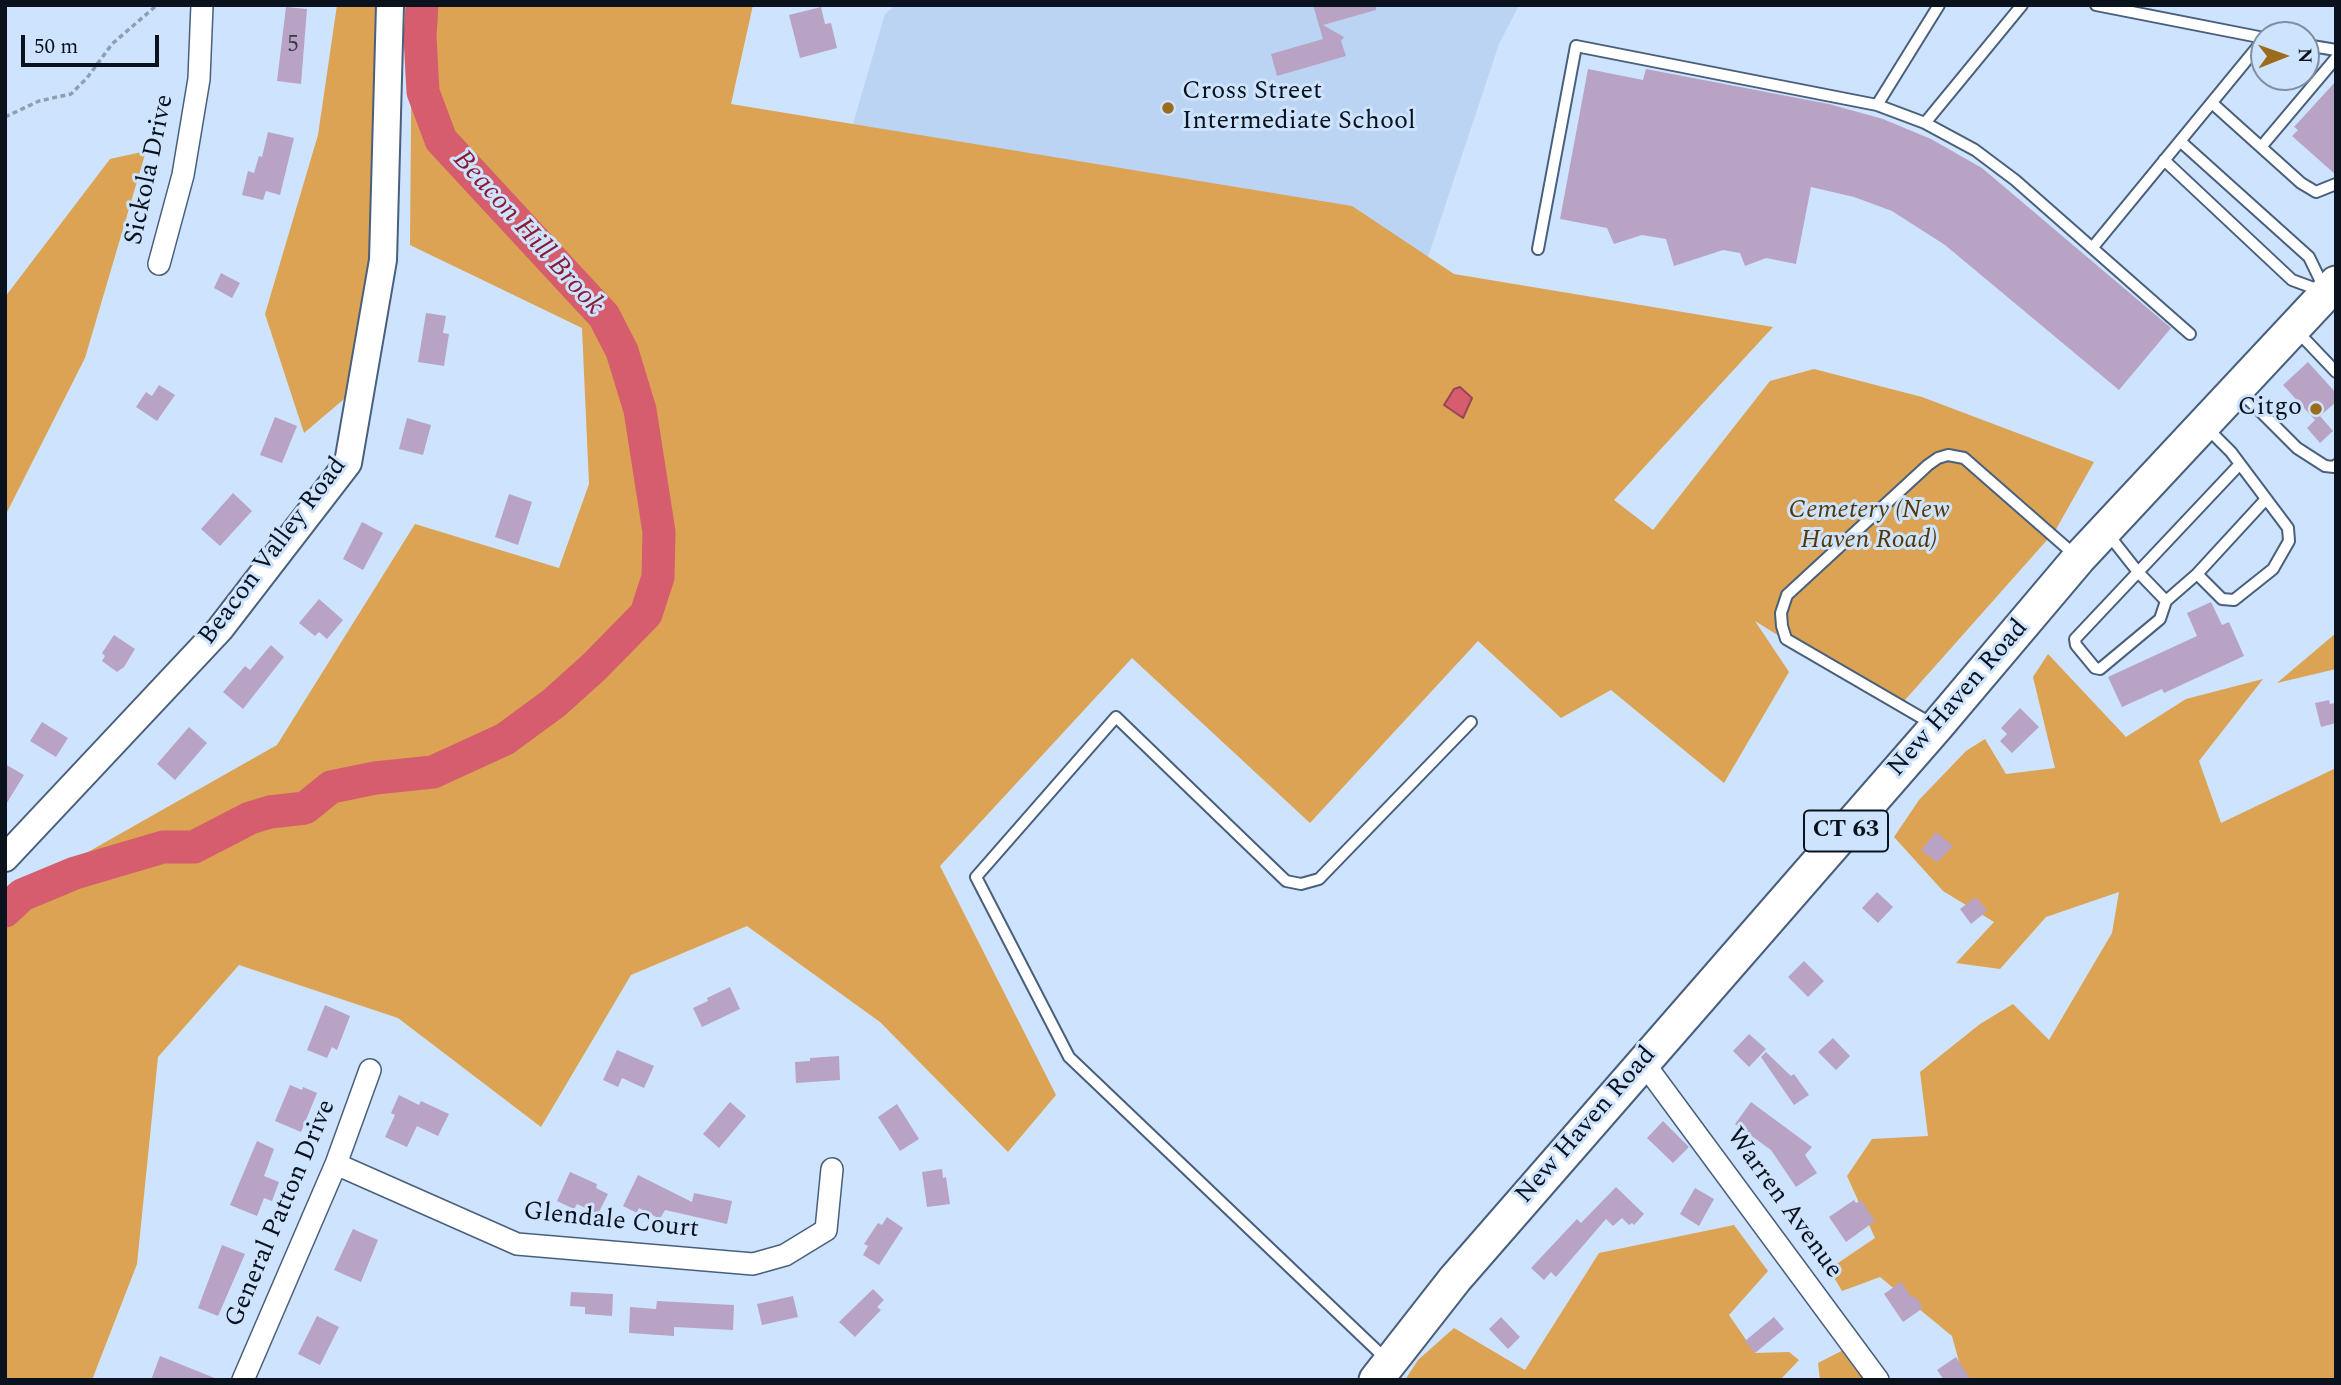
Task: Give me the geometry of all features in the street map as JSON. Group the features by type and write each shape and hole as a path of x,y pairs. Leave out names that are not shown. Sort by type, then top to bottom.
{"main road":[{"name":"New Haven Road","path":"1382,1371 1455,1279 1937,726 2079,558 2331,287"}],"street":[{"name":"Sickola Drive","path":"159,264 183,175 199,79 202,5"},
{"name":"Beacon Valley Road","path":"5,858 220,629 348,463 383,260 390,5"},
{"name":"Warren Avenue","path":"1643,1062 1878,1380"},
{"name":"General Patton Drive","path":"243,1380 336,1164 370,1070"},
{"name":"Glendale Court","path":"336,1164 517,1244 753,1264 785,1255 826,1230 832,1169"}],"lane":[{"path":"1877,105 1939,5"},
{"path":"1925,123 2022,5"},
{"path":"2096,5 2250,36"},
{"path":"1538,249 1576,46 1877,105 1925,123 1975,150 2015,180 2190,334"},
{"path":"2093,247 2250,56"},
{"path":"2261,146 2336,58"},
{"path":"2212,103 2301,183 2316,192 2336,184"},
{"path":"2180,141 2309,257 2331,287"},
{"path":"2164,160 2292,280 2331,287"},
{"path":"2293,327 2336,372"},
{"path":"2237,388 2297,448 2325,466 2336,465"},
{"path":"2196,574 2222,599 2234,600 2273,569 2289,541 2288,528 2240,464 2203,424"},
{"path":"1937,726 1786,639 1781,613 1787,595 1928,465 1948,455 1964,458 2079,558"},
{"path":"2240,464 2075,639 2076,645 2095,668 2100,669 2160,619 2166,601 2196,574 2266,499"},
{"path":"2105,530 2138,572 2166,601"},
{"path":"1382,1371 1069,1057 976,877 1116,716 1286,881 1301,884 1320,880 1471,722"}],"path":[{"path":"5,117 39,101 71,94 87,78 112,44 157,5"}],"shaded area":[{"name":"Cross Street Intermediate School","path":"896,5 1519,5 1499,44 1426,263 839,172 885,14"},
{"path":"1460,387 1472,398 1463,418 1444,405 1454,389"}],"green space":[{"path":"337,5 378,5 375,241 350,394 304,433 265,314 318,135"},
{"name":"Cemetery (New Haven Road)","path":"412,5 753,5 731,104 1352,206 1454,274 1773,327 1614,500 1653,530 1770,381 1814,369 1922,397 2094,462 2055,531 1897,709 1755,621 1789,672 1724,783 1611,690 1561,718 1478,641 1310,823 1132,658 940,866 1056,1095 1008,1152 880,1022 747,926 631,975 541,1127 398,1018 239,965 158,1057 137,1264 92,1380 5,1380 5,894 65,865 277,745 415,524 559,568 589,484 582,328 410,245"},
{"path":"146,151 85,358 5,516 5,297 110,159"},
{"path":"2336,633 2336,669 2277,683"},
{"path":"2048,654 2126,737 2186,699 2263,679 2199,761 2221,823 2336,768 2336,1380 1964,1380 1952,1336 1880,1277 1842,1291 1829,1269 1875,1238 1847,1176 1872,1139 1928,1136 1920,1072 1980,1024 2013,1004 2049,1040 2112,933 2119,892 2046,917 2000,969 1956,963 1994,922 1943,891 1894,837 1919,800 1966,751 1985,739 2006,774 2055,768 2033,677"},
{"path":"1734,1225 1768,1271 1729,1315 1755,1353 1789,1352 1799,1360 1780,1380 1405,1380 1418,1360 1454,1328 1525,1370 1599,1253"},
{"path":"1853,1345 1866,1380 1820,1380 1818,1363"}],"building":[{"path":"1313,5 1376,5 1376,10 1323,25 1344,37 1341,41 1346,56 1277,76 1271,54 1323,39"},
{"path":"286,7 307,9 301,84 277,81"},
{"path":"821,7 825,24 831,23 837,48 800,58 789,15"},
{"path":"1588,69 1643,80 1646,69 1829,104 1883,119 1931,139 1982,168 2171,328 2119,390 1945,245 1892,211 1854,197 1811,187 1796,264 1766,258 1745,266 1740,253 1723,250 1674,266 1666,239 1642,235 1614,244 1607,228 1560,219"},
{"path":"2336,81 2336,175 2292,136 2298,130 2294,127"},
{"path":"268,132 294,138 280,195 266,191 263,200 242,195 248,171 254,173 259,156 262,157"},
{"path":"221,273 240,283 232,298 214,288"},
{"path":"426,313 446,316 443,333 449,334 444,366 418,362"},
{"name":"Citgo","path":"2308,362 2336,393 2336,402 2320,416 2333,431 2320,443 2307,428 2315,420 2283,385"},
{"path":"159,385 175,395 157,421 136,407 146,392 152,396"},
{"path":"275,417 297,426 282,463 260,455"},
{"path":"407,418 431,425 423,455 399,449"},
{"path":"233,493 252,511 220,546 201,529"},
{"path":"509,494 532,502 518,545 495,537"},
{"path":"362,522 383,533 363,570 343,559"},
{"path":"319,599 343,620 327,639 319,632 315,636 299,623"},
{"path":"2211,602 2222,625 2229,622 2244,656 2164,693 2162,689 2122,707 2108,677 2197,636 2187,613"},
{"path":"114,635 135,649 124,667 117,672 102,661 105,656 102,653"},
{"path":"271,645 284,657 243,709 223,692 245,666 250,670"},
{"path":"2329,700 2330,704 2336,703 2336,723 2321,727 2315,703"},
{"path":"2020,708 2039,727 2012,753 2000,741 2007,734 2001,728"},
{"path":"42,722 68,738 56,757 30,741"},
{"path":"189,727 207,743 175,780 157,764"},
{"path":"5,764 24,775 5,806"},
{"path":"1936,832 1953,846 1937,862 1921,850"},
{"path":"1877,892 1893,907 1878,923 1862,908"},
{"path":"1976,897 1987,911 1971,924 1960,909"},
{"path":"1804,961 1824,981 1808,997 1788,977"},
{"path":"730,987 740,1009 702,1027 693,1008"},
{"path":"325,1005 350,1016 337,1050 332,1047 327,1058 307,1050"},
{"path":"1749,1034 1766,1049 1749,1067 1733,1051"},
{"path":"1833,1038 1850,1056 1836,1070 1818,1052"},
{"path":"617,1050 654,1066 644,1088 622,1078 618,1087 603,1080"},
{"path":"1766,1052 1791,1076 1794,1074 1809,1095 1794,1105 1761,1057"},
{"path":"839,1056 840,1080 796,1083 795,1062"},
{"path":"290,1085 317,1093 301,1132 275,1121"},
{"path":"399,1095 419,1105 421,1101 449,1114 438,1136 417,1126 407,1147 385,1137 395,1115 391,1113"},
{"path":"730,1102 746,1116 719,1148 703,1134"},
{"path":"1751,1102 1812,1147 1805,1155 1817,1173 1796,1187 1771,1150 1735,1124"},
{"path":"897,1104 919,1139 900,1151 878,1117"},
{"path":"1663,1121 1689,1147 1673,1163 1647,1138"},
{"path":"257,1141 274,1149 264,1176 279,1182 272,1201 264,1198 257,1216 230,1205"},
{"path":"942,1169 943,1178 946,1177 950,1204 927,1207 922,1172"},
{"path":"570,1172 597,1184 596,1188 608,1194 598,1214 577,1204 574,1209 557,1201"},
{"path":"638,1175 692,1202 694,1193 732,1201 727,1224 665,1210 660,1219 639,1208 637,1213 623,1206"},
{"path":"1616,1187 1644,1214 1634,1225 1629,1225 1622,1218 1613,1226 1606,1219 1556,1277 1551,1272 1544,1280 1531,1268 1577,1219 1581,1223"},
{"path":"1695,1188 1714,1199 1699,1226 1680,1214"},
{"path":"1854,1200 1856,1203 1861,1200 1875,1221 1846,1242 1829,1217"},
{"path":"887,1217 903,1228 879,1265 863,1255 868,1246 864,1244 878,1223 882,1225"},
{"path":"353,1229 378,1240 361,1282 334,1270"},
{"path":"222,1245 245,1254 218,1316 198,1308"},
{"path":"1901,1282 1923,1308 1903,1322 1884,1294"},
{"path":"873,1289 884,1300 877,1307 881,1310 855,1337 839,1322"},
{"path":"571,1292 613,1294 612,1316 585,1314 585,1307 570,1306"},
{"path":"793,1296 798,1317 762,1325 757,1304"},
{"path":"657,1301 734,1305 733,1330 674,1327 674,1336 629,1333 630,1307 656,1309"},
{"path":"317,1316 339,1327 320,1365 298,1354"},
{"path":"1501,1317 1520,1337 1508,1349 1489,1329"},
{"path":"1774,1317 1784,1329 1755,1353 1745,1341"},
{"path":"160,1356 217,1379 217,1380 151,1380"},
{"path":"1956,1357 1971,1380 1944,1380 1937,1370"}],"waterway":[{"name":"Beacon Hill Brook","path":"5,911 22,895 75,873 163,847 194,847 250,818 270,812 305,808 331,787 375,778 433,772 505,739 554,703 646,614 658,577 659,532 640,410 622,351 604,316 441,140 423,92 420,36 422,5"}],"place":[{"name":"Cross Street Intermediate School","path":"1168,108"},
{"name":"Citgo","path":"2316,409"}]}
